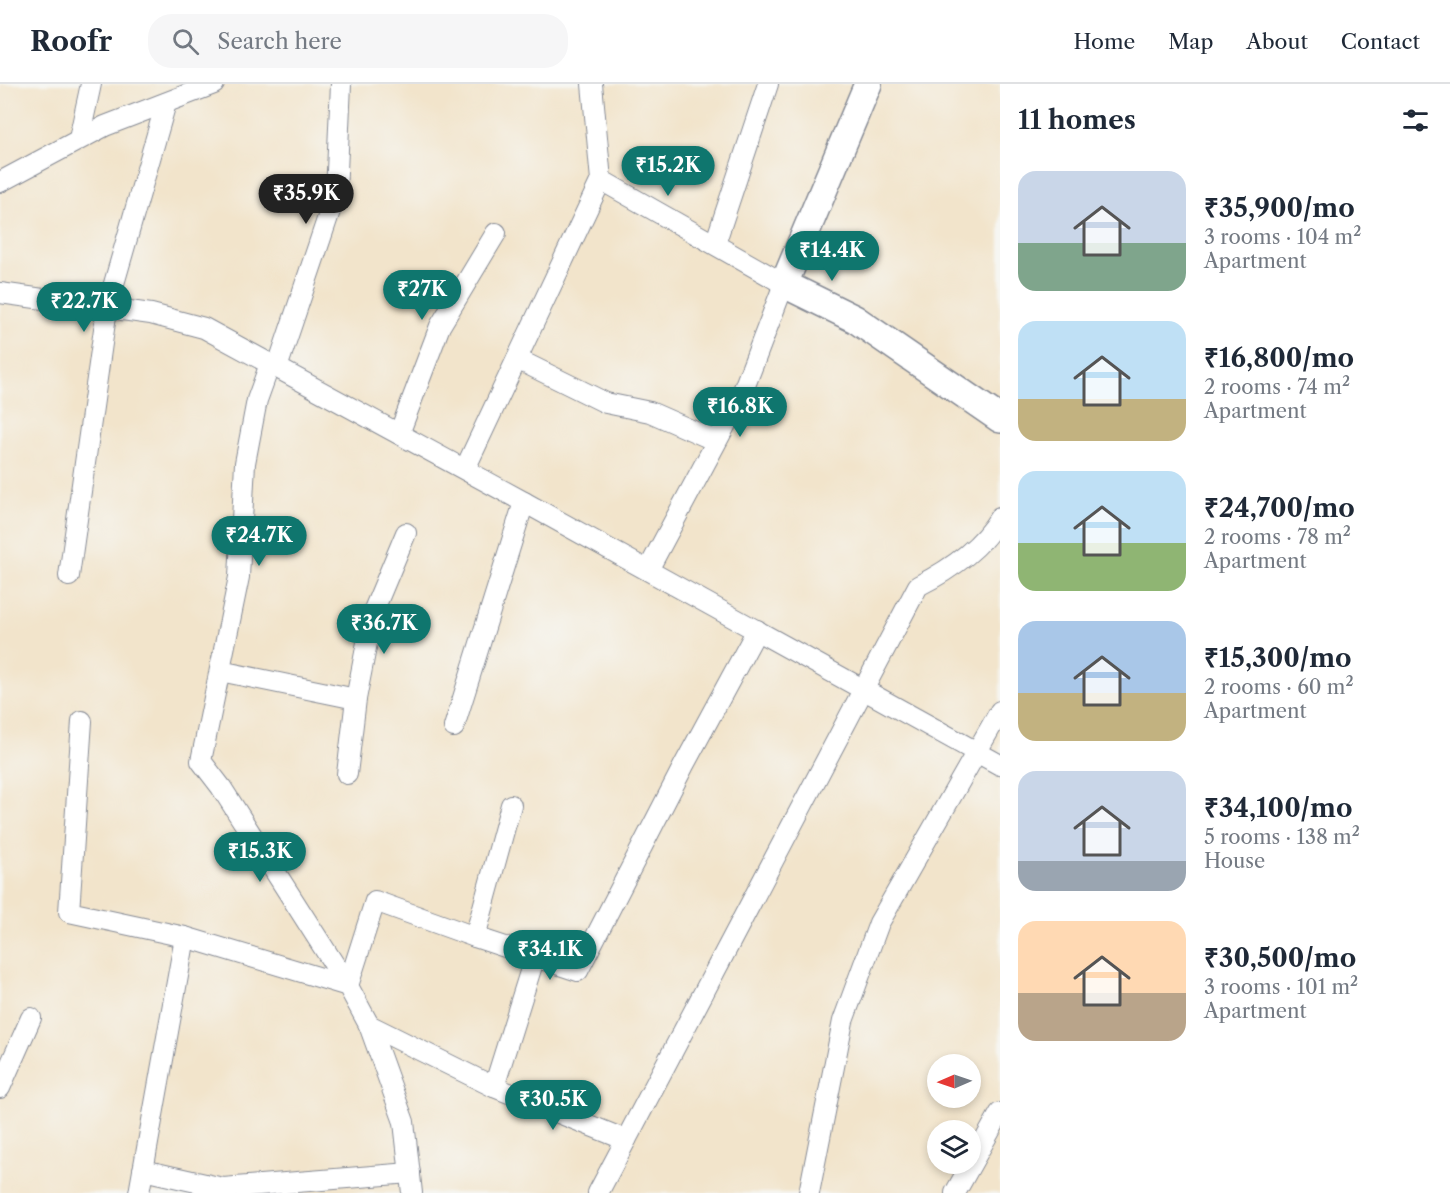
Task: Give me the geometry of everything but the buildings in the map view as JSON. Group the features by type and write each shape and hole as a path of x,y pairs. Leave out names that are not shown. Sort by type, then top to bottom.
{"street":[{"path":"79,139 91,84"},
{"path":"0,182 105,126 214,84"},
{"path":"143,1170 223,1188 411,1183 404,1122 369,1025 348,986 221,787 201,761 239,577 245,463 257,400 274,366 336,193 341,84"},
{"path":"465,469 602,180 592,84"},
{"path":"715,244 768,84"},
{"path":"648,570 741,396 784,284 868,84"},
{"path":"69,576 107,308 166,103"},
{"path":"602,180 784,284 855,319 1000,419"},
{"path":"399,434 440,326 496,234"},
{"path":"0,293 152,314 204,328 465,469 1000,765"},
{"path":"517,359 606,403 650,412 716,441"},
{"path":"454,727 524,502"},
{"path":"598,1193 918,586 941,575 990,534 1000,517"},
{"path":"347,774 356,699 373,612 406,533"},
{"path":"348,986 375,901 475,937 578,970 757,630"},
{"path":"220,671 356,699"},
{"path":"809,1193 843,1021 879,923 1000,711"},
{"path":"82,721 69,912 185,937 348,986"},
{"path":"475,937 511,805"},
{"path":"139,1193 185,937"},
{"path":"494,1087 535,956"},
{"path":"0,1088 31,1018"},
{"path":"369,1025 494,1087 626,1140"},
{"path":"955,1193 1000,1113"}]}
